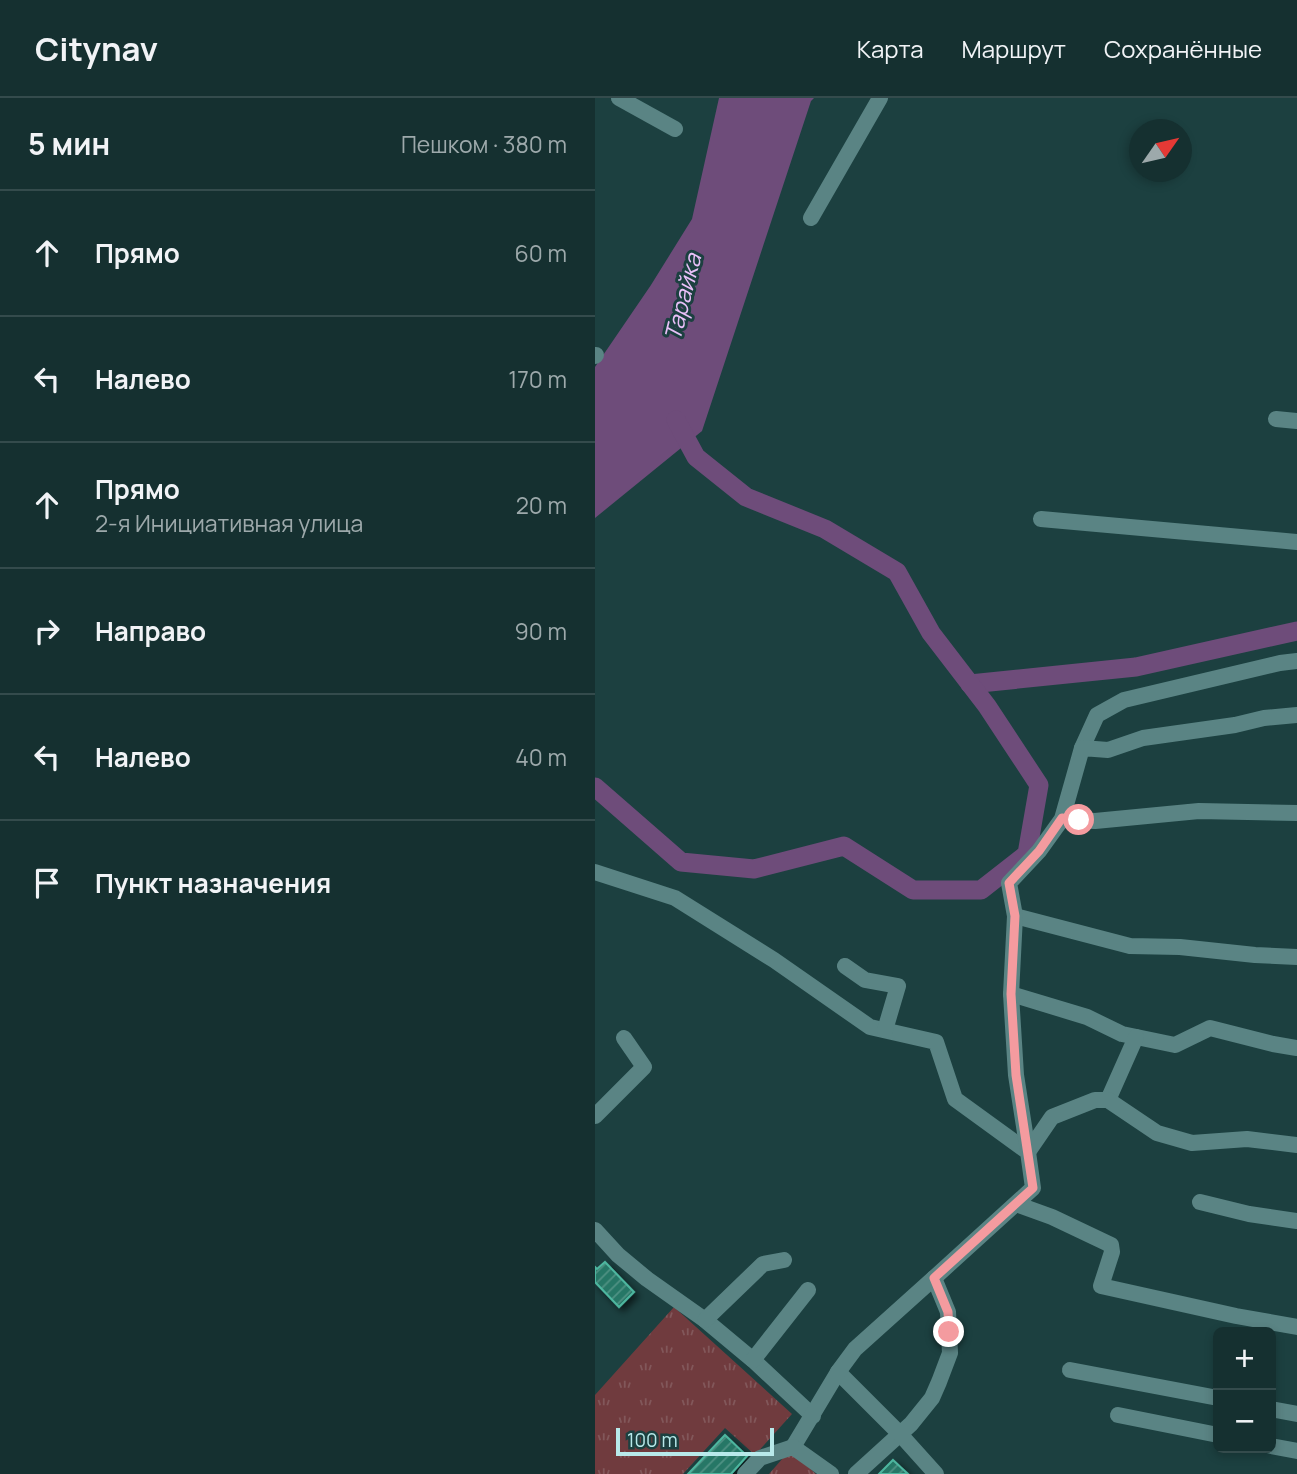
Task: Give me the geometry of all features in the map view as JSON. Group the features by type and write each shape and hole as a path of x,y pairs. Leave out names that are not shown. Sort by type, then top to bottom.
{"street":[{"path":"619,98 675,130"},
{"path":"811,218 880,98"},
{"path":"1276,419 1297,421"},
{"path":"1041,519 1297,542"},
{"path":"745,1474 760,1458 793,1447 855,1349 1033,1188 1016,1075 1011,994 1015,916 1009,883 1039,851 1062,818 1083,748 1097,715 1124,699 1297,661"},
{"path":"1083,748 1108,750 1143,738 1297,715"},
{"path":"1062,818 1095,821 1199,811 1297,813"},
{"path":"595,872 675,898 774,960 870,1027 936,1042 955,1099 1028,1152"},
{"path":"1015,916 1130,946 1180,947 1297,957"},
{"path":"845,966 865,980 898,986 885,1030"},
{"path":"1011,994 1087,1017 1122,1034 1175,1045 1210,1028 1297,1048"},
{"path":"1108,1100 1136,1037"},
{"path":"595,1116 644,1067 624,1038"},
{"path":"1028,1152 1052,1117 1095,1100 1108,1100 1157,1133 1192,1143 1247,1139 1297,1145"},
{"path":"1200,1202 1249,1214 1297,1221"},
{"path":"1016,1204 1052,1217 1111,1245 1112,1251 1101,1286 1236,1316 1297,1326"},
{"path":"595,1230 618,1255 705,1320 813,1416"},
{"path":"705,1320 763,1264 784,1260"},
{"path":"856,1474 911,1424 932,1398 950,1353 948,1312 934,1278"},
{"path":"753,1360 808,1290"},
{"path":"1070,1370 1213,1397"},
{"path":"838,1372 936,1474"},
{"path":"1276,1410 1297,1414"},
{"path":"1118,1415 1213,1434"},
{"path":"793,1447 831,1474"},
{"path":"1276,1447 1297,1451"}],"green space":[{"path":"674,1307 792,1414 755,1455 725,1428 683,1474 595,1474 595,1395"},
{"path":"790,1450 816,1474 769,1474"}],"water":[{"name":"Тарайка","path":"719,98 814,98 702,431 595,518 595,367 692,219"}],"building":[{"path":"605,1262 634,1292 619,1307 595,1282 595,1267 597,1269"},
{"path":"725,1435 747,1456 731,1474 688,1474"},
{"path":"893,1460 908,1474 879,1474"}],"waterway":[{"path":"595,787 681,862 754,869 844,846 913,890 981,890 1027,854 1039,785 987,706 931,633 897,572 825,529 746,497 696,457 676,420"},
{"path":"970,684 1136,667 1297,631"}],"route":[{"path":"949,1332 948,1312 934,1278 1033,1188 1016,1075 1011,994 1015,916 1009,883 1039,851 1062,818 1079,820"}]}
